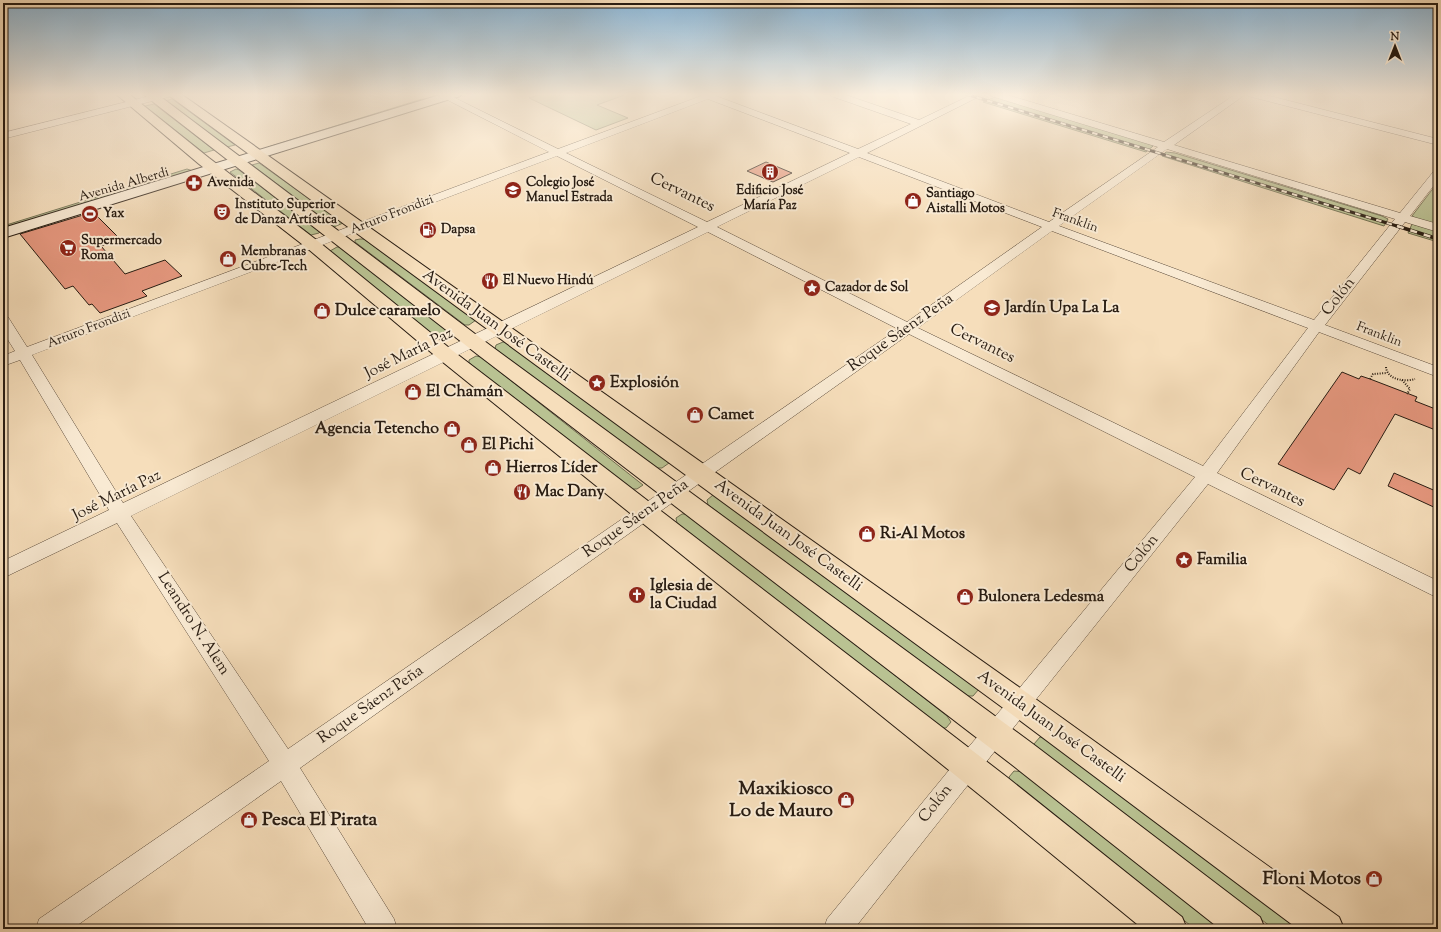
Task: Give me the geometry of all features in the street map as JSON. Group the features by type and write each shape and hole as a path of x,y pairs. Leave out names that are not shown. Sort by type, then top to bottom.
{"main road":[{"path":"195,137 231,158"},
{"path":"205,137 231,158"},
{"path":"212,137 313,245 446,355 967,766 1170,929"},
{"name":"Avenida Alberdi","path":"3,233 294,137"},
{"name":"Avenida Alberdi","path":"3,220 301,137"},
{"name":"Avenida Juan José Castelli","path":"231,158 360,227 1020,704 1327,929"},
{"name":"Avenida Juan José Castelli","path":"231,158 994,734 1248,929"}],"street":[{"name":"Cervantes","path":"529,137 908,328 1438,590"},
{"name":"Arturo Frondizi","path":"3,361 595,137"},
{"name":"Franklin","path":"818,137 1438,372"},
{"name":"José María Paz","path":"3,570 890,137"},
{"path":"1136,137 1438,228"},
{"name":"Roque Sáenz Peña","path":"49,929 673,492 702,474 1049,226 1177,137"},
{"path":"1420,137 1438,142"},
{"name":"Colón","path":"837,929 967,766 1020,704 1206,475 1317,326 1438,172"},
{"name":"Leandro N. Alem","path":"3,320 120,513 285,765 384,929"}],"path":[{"path":"1388,364 1386,368 1388,373"},
{"path":"1370,379 1373,374 1388,373 1401,380 1410,389 1407,394"},
{"path":"1401,380 1411,381 1418,376"}],"green space":[{"path":"185,137 198,137 214,150 204,153"},
{"path":"214,137 225,137 235,145 227,147"},
{"path":"299,137 305,137 270,148 268,147"},
{"path":"1099,137 1131,137 1150,143 1153,146 1146,152"},
{"path":"1166,152 1175,153 1388,219 1384,226 1162,156"},
{"path":"259,163 343,223 334,227 252,165"},
{"path":"187,169 193,171 6,229 3,226"},
{"path":"236,169 320,232 311,235 230,172"},
{"path":"1438,182 1438,225 1419,220 1412,216"},
{"path":"1412,224 1438,231 1438,242 1408,233"},
{"path":"364,239 476,320 469,325 465,325 355,242 355,240"},
{"path":"340,247 450,332 451,335 443,339 437,338 330,251"},
{"path":"507,342 668,460 669,463 662,468 656,468 495,349 496,345"},
{"path":"476,356 481,357 643,485 637,489 632,489 469,363 469,360"},
{"path":"713,495 721,496 979,689 973,696 967,696 708,505 707,500"},
{"path":"682,514 689,514 947,716 951,722 946,728 939,728 677,523 676,518"},
{"path":"1040,737 1049,739 1309,929 1274,929 1038,754 1034,744"},
{"path":"1014,771 1025,772 1227,929 1195,929 1012,785 1009,777"}],"building":[{"name":"Edificio José María Paz","path":"766,162 792,173 773,182 747,171"},
{"name":"Supermercado Roma","path":"93,212 121,240 101,246 125,274 165,260 182,276 142,291 147,296 100,313 92,304 89,305 73,286 65,289 20,234"},
{"path":"1342,372 1359,379 1361,376 1370,379 1417,397 1415,401 1438,410 1438,431 1395,414 1360,474 1348,468 1334,490 1278,464"},
{"path":"1394,473 1438,492 1438,509 1388,486"}],"railway":[{"path":"1108,137 1400,227"},
{"path":"1397,226 1438,239"}],"place":[{"name":"Edificio José María Paz","path":"770,172"},
{"name":"Avenida","path":"194,183"},
{"name":"Colegio José Manuel Estrada","path":"513,190"},
{"name":"Santiago Aistalli Motos","path":"913,201"},
{"name":"Instituto Superior de Danza Artística","path":"222,212"},
{"name":"Yax","path":"90,214"},
{"name":"Dapsa","path":"428,230"},
{"name":"Supermercado Roma","path":"68,248"},
{"name":"Membranas Cubre-Tech","path":"228,259"},
{"name":"El Nuevo Hindú","path":"490,281"},
{"name":"Cazador de Sol","path":"812,288"},
{"name":"Jardín Upa La La","path":"992,308"},
{"name":"Dulce caramelo","path":"322,311"},
{"name":"Explosión","path":"597,383"},
{"name":"El Chamán","path":"413,392"},
{"name":"Camet","path":"695,415"},
{"name":"Agencia Tetencho","path":"452,429"},
{"name":"El Pichi","path":"469,445"},
{"name":"Hierros Líder","path":"493,468"},
{"name":"Mac Dany","path":"522,492"},
{"name":"Ri-Al Motos","path":"867,534"},
{"name":"Familia","path":"1184,560"},
{"name":"Iglesia de la Ciudad","path":"637,595"},
{"name":"Bulonera Ledesma","path":"965,597"},
{"name":"Maxikiosco Lo de Mauro","path":"846,800"},
{"name":"Pesca El Pirata","path":"249,820"},
{"name":"Floni Motos","path":"1374,879"}]}
